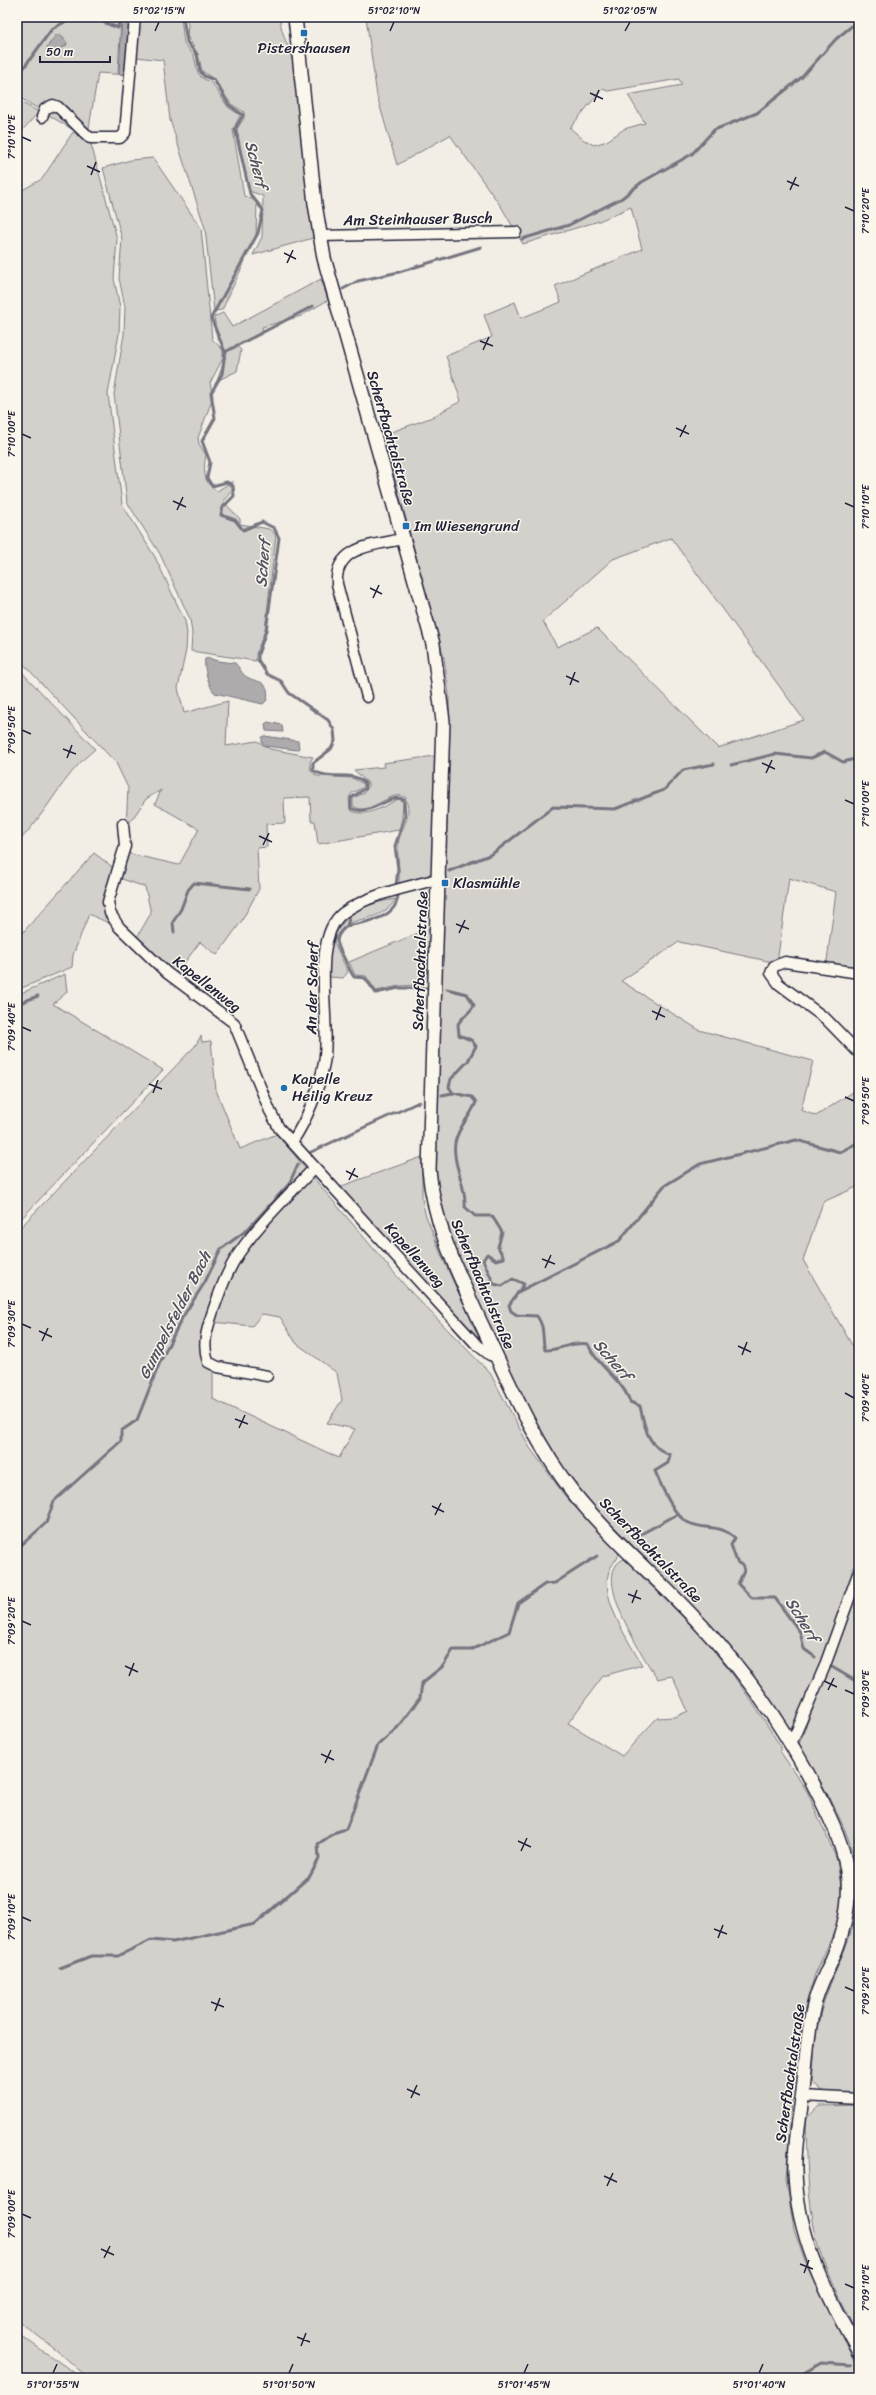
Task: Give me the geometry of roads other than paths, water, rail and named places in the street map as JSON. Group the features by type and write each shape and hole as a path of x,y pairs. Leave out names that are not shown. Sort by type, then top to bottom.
{"main road":[{"name":"Scherfbachtalstraße","path":"295,17 320,236 333,292 433,644 442,696 443,721 440,878 429,1170 431,1191 443,1239 497,1356 539,1438 572,1490 714,1638 751,1687 791,1744 828,1813 848,1865 848,1899 844,1929 814,2004 795,2172 798,2202 807,2242 859,2352"}],"street":[{"path":"42,117 45,109 53,105 58,107 90,138 120,138 125,133 135,17"},
{"name":"Am Steinhauser Busch","path":"320,236 516,232"},
{"path":"367,697 337,584 337,570 340,563 351,552 403,539"},
{"name":"Kapellenweg","path":"124,824 125,846 108,902 110,913 119,927 167,973 234,1023 270,1111 279,1128 476,1344 490,1355 497,1356"},
{"name":"An der Scherf","path":"292,1142 306,1115 324,1063 327,1031 325,954 331,929 342,914 359,903 440,878"},
{"path":"859,973 785,962 774,966 771,973 779,984 826,1019 859,1053"},
{"path":"267,1376 218,1367 208,1362 204,1351 205,1340 222,1285 239,1254 256,1231 314,1168"},
{"path":"791,1744 824,1668 859,1571"},
{"path":"803,2096 859,2099"}],"waterway":[{"path":"17,77 52,29 74,17"},
{"path":"91,17 118,28 119,17"},
{"name":"Scherf","path":"183,17 187,42 197,55 200,71 204,76 214,80 229,105 243,115 235,129 250,194 263,210 258,233 211,318 225,352 222,374 211,393 215,418 202,441 210,462 207,478 212,486 227,482 233,486 234,496 223,507 221,515 235,520 243,530 262,522 274,528 279,538 266,631 258,654 258,660 267,674 281,681 289,693 328,720 334,730 335,741 331,749 313,763 313,770 326,775 353,777 365,783 366,788 351,798 351,808 365,810 394,799 400,798 404,800 405,816 395,846 398,869 396,886"},
{"path":"522,239 569,225 622,198 642,182 692,154 714,130 757,113 802,77 836,39 859,20"},
{"path":"343,289 358,281 399,272 481,247"},
{"path":"225,352 313,306"},
{"path":"731,765 775,754 811,758 825,752 843,762 859,758"},
{"path":"449,871 492,854 553,807 615,809 664,790 683,770 714,764"},
{"path":"174,932 173,922 181,909 188,890 194,883 250,889"},
{"name":"Scherf","path":"398,895 396,903 386,914 371,921 347,926 339,934 337,944 354,977 365,978 376,993 399,988 431,988"},
{"name":"Scherf","path":"347,926 349,919"},
{"name":"Scherf","path":"447,989 467,994 474,1005 458,1024 459,1035 471,1040 476,1046 468,1061 451,1079 449,1087 453,1093 472,1097 476,1102 459,1132 455,1143 455,1151 457,1167 464,1191 465,1207 475,1216 492,1216 502,1232 498,1247 504,1258 496,1260 487,1254 483,1260 494,1284 502,1286 513,1279 524,1284 509,1305 511,1311 517,1315 537,1316 542,1329 545,1350 582,1343 588,1344 597,1360 622,1386 630,1402 640,1406 648,1435 656,1447 670,1455 668,1463 655,1471 668,1499 677,1513 693,1525 723,1530 735,1538 731,1545 737,1562 743,1566 744,1571 738,1584 752,1598 775,1598 800,1632 804,1649 815,1657"},
{"path":"17,1004 38,996"},
{"name":"Gumpelsfelder Bach","path":"442,1095 453,1093"},
{"name":"Gumpelsfelder Bach","path":"311,1152 419,1102"},
{"path":"520,1291 619,1241 664,1186 700,1164 796,1140 840,1152 859,1142"},
{"name":"Gumpelsfelder Bach","path":"17,1549 46,1523 54,1501 121,1441 121,1431 137,1420 160,1362 182,1318 205,1282 221,1249 247,1230 289,1184 298,1164"},
{"path":"641,1534 678,1514"},
{"path":"60,1968 91,1956 118,1956 151,1940 173,1942 255,1924 310,1876 319,1859 318,1844 336,1832 346,1829 378,1745 397,1728 420,1698 422,1683 443,1666 453,1650 471,1650 509,1632 518,1603 545,1584 555,1583 597,1556"},
{"name":"Scherf","path":"832,1667 859,1683"},
{"path":"765,2378 772,2375 802,2374 821,2363 851,2365"}],"place":[{"name":"Pistershausen","path":"304,33"},
{"name":"Im Wiesengrund","path":"406,526"},
{"name":"Klasmühle","path":"445,883"},
{"name":"Kapelle Heilig Kreuz","path":"284,1088"}]}
